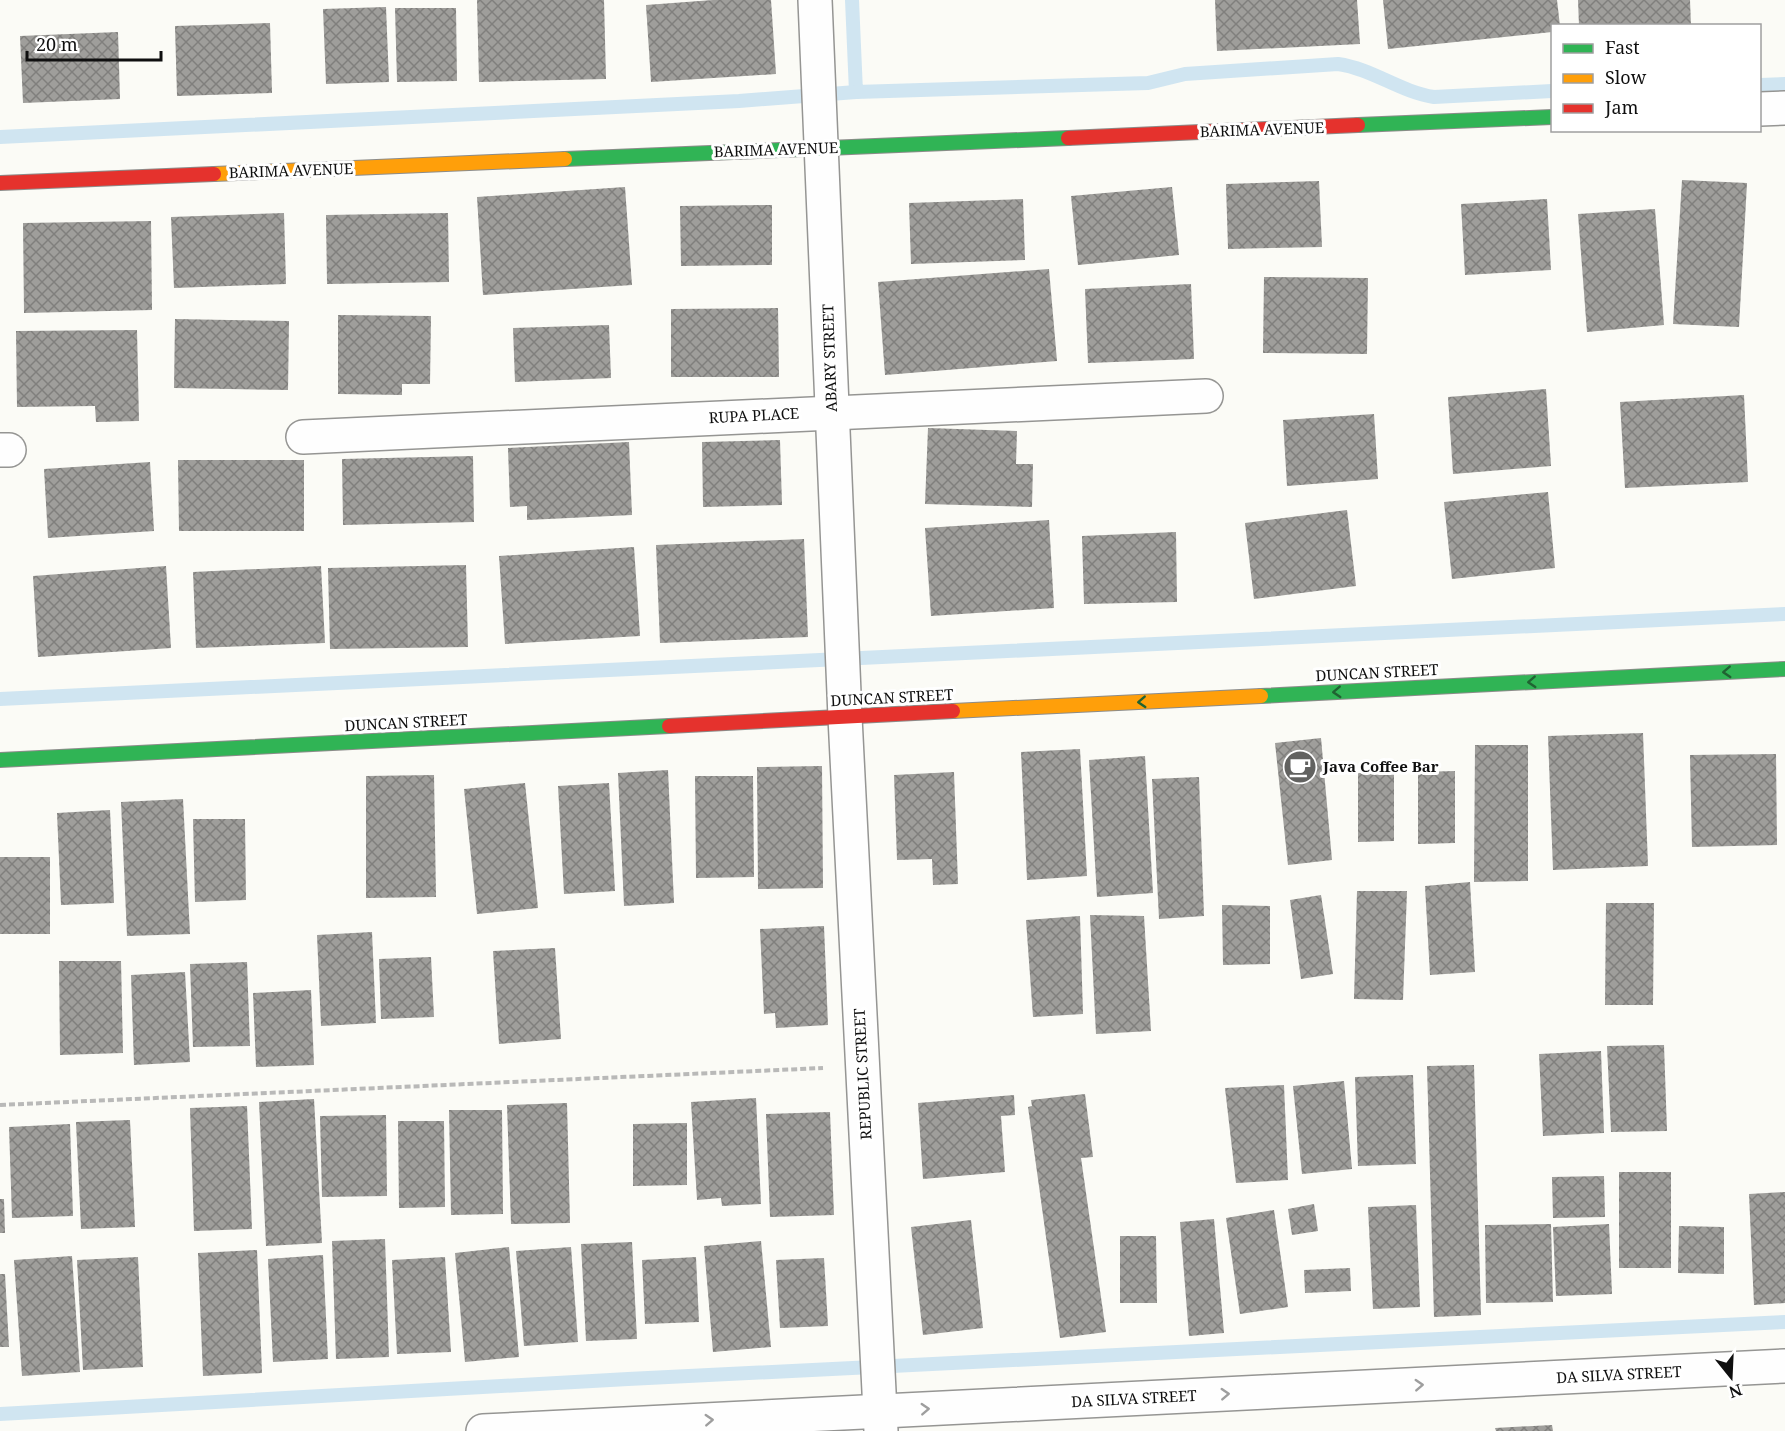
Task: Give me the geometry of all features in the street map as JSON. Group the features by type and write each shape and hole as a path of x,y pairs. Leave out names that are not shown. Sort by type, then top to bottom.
{"street":[{"name":"ABARY STREET","path":"815,0 845,705"},
{"path":"1761,109 1785,108"},
{"name":"BARIMA AVENUE","path":"0,183 820,138 1551,117"},
{"name":"RUPA PLACE","path":"303,437 1206,396"},
{"name":"DUNCAN STREET","path":"0,760 845,705 1785,669"},
{"name":"REPUBLIC STREET","path":"845,705 880,1414"},
{"name":"DA SILVA STREET","path":"483,1431 880,1414 1785,1366"}],"path":[{"path":"0,1105 862,1067"}],"building":[{"path":"477,0 604,0 606,79 479,82"},
{"path":"713,0 771,0 776,74 651,82 646,5"},
{"path":"1215,0 1357,0 1360,44 1217,51"},
{"path":"1383,0 1557,0 1560,24 1551,24 1551,32 1388,49"},
{"path":"1578,0 1690,0 1691,24 1579,24"},
{"path":"386,7 389,82 326,84 323,9"},
{"path":"395,8 456,8 457,81 397,82"},
{"path":"270,23 272,93 177,96 175,26"},
{"path":"118,32 120,99 23,103 20,36"},
{"path":"1682,180 1747,183 1739,327 1673,324"},
{"path":"1319,181 1322,247 1228,249 1226,184"},
{"path":"625,187 632,285 483,295 477,197"},
{"path":"1172,187 1179,255 1078,265 1071,196"},
{"path":"1023,199 1025,260 911,264 909,203"},
{"path":"1547,199 1551,270 1465,275 1461,204"},
{"path":"772,205 772,265 681,266 680,206"},
{"path":"1655,209 1664,325 1587,332 1578,214"},
{"path":"284,213 286,284 174,288 171,217"},
{"path":"448,213 449,282 327,284 326,215"},
{"path":"151,221 152,310 24,313 23,223"},
{"path":"1049,269 1057,361 885,375 878,282"},
{"path":"1264,277 1368,278 1367,354 1263,353"},
{"path":"1191,284 1194,359 1088,363 1085,289"},
{"path":"778,308 779,377 671,377 671,309"},
{"path":"338,315 431,316 430,384 402,384 402,395 338,394"},
{"path":"175,319 289,321 288,390 174,388"},
{"path":"609,325 611,378 515,382 513,328"},
{"path":"137,330 139,421 96,422 95,406 17,407 16,331"},
{"path":"1546,389 1551,466 1453,474 1448,397"},
{"path":"1744,395 1748,482 1625,488 1620,402"},
{"path":"1374,414 1378,479 1287,486 1283,420"},
{"path":"928,428 1017,431 1016,464 1033,464 1032,507 925,504"},
{"path":"780,440 782,505 703,507 702,442"},
{"path":"629,442 632,515 527,520 527,506 510,507 508,448"},
{"path":"473,456 474,522 343,525 342,459"},
{"path":"178,460 304,460 304,531 179,531"},
{"path":"150,462 154,531 48,538 44,469"},
{"path":"1548,492 1555,568 1452,579 1444,502"},
{"path":"1347,510 1356,586 1254,599 1245,523"},
{"path":"1049,520 1054,608 931,616 925,528"},
{"path":"1176,532 1177,602 1084,604 1082,536"},
{"path":"804,539 808,637 660,643 656,545"},
{"path":"634,547 640,636 505,644 499,556"},
{"path":"466,565 468,647 330,649 328,568"},
{"path":"166,566 171,648 38,657 33,576"},
{"path":"321,566 325,643 196,648 193,572"},
{"path":"1643,733 1648,866 1553,870 1548,736"},
{"path":"1321,738 1332,860 1288,865 1275,743"},
{"path":"1475,745 1528,745 1528,881 1474,882"},
{"path":"1080,749 1087,876 1027,880 1021,752"},
{"path":"1776,754 1777,845 1692,847 1690,755"},
{"path":"1145,756 1153,893 1097,897 1089,760"},
{"path":"822,766 823,888 758,889 757,767"},
{"path":"668,770 674,903 624,906 618,773"},
{"path":"1455,771 1455,843 1418,844 1418,772"},
{"path":"954,772 958,884 933,885 932,859 897,860 894,775"},
{"path":"1394,772 1394,841 1358,842 1358,773"},
{"path":"434,775 436,897 366,898 366,776"},
{"path":"695,776 753,776 754,877 696,878"},
{"path":"1199,777 1204,916 1159,919 1152,779"},
{"path":"525,783 538,908 477,914 464,789"},
{"path":"609,783 615,891 564,894 558,786"},
{"path":"183,799 190,934 127,936 121,802"},
{"path":"110,810 114,903 61,905 57,813"},
{"path":"193,819 245,819 246,900 195,902"},
{"path":"0,857 50,857 50,934 0,934"},
{"path":"1470,882 1475,972 1430,975 1425,886"},
{"path":"1357,891 1407,891 1403,1000 1354,999"},
{"path":"1321,895 1333,974 1301,979 1290,900"},
{"path":"1606,903 1654,903 1653,1005 1605,1005"},
{"path":"1222,905 1270,906 1270,964 1223,965"},
{"path":"1090,915 1144,916 1151,1031 1096,1034"},
{"path":"1080,916 1083,1014 1033,1017 1026,920"},
{"path":"824,926 828,1025 776,1028 775,1013 764,1014 760,929"},
{"path":"372,932 376,1023 321,1026 317,935"},
{"path":"555,948 561,1039 499,1044 493,951"},
{"path":"431,957 434,1017 381,1019 379,959"},
{"path":"59,961 121,961 123,1053 60,1055"},
{"path":"247,962 250,1046 193,1047 190,964"},
{"path":"185,972 190,1062 134,1065 131,975"},
{"path":"311,990 314,1065 256,1067 253,993"},
{"path":"1664,1045 1667,1131 1611,1132 1607,1046"},
{"path":"1601,1051 1604,1133 1543,1136 1539,1054"},
{"path":"1474,1065 1481,1315 1434,1317 1427,1066"},
{"path":"1413,1075 1416,1164 1358,1166 1355,1077"},
{"path":"1344,1081 1352,1169 1302,1174 1293,1086"},
{"path":"1284,1085 1288,1180 1236,1183 1225,1088"},
{"path":"1085,1094 1093,1157 1081,1158 1106,1332 1060,1338 1028,1107 1032,1106 1031,1100"},
{"path":"1014,1095 1015,1115 1001,1116 1005,1172 923,1179 918,1103"},
{"path":"756,1098 761,1204 722,1206 721,1198 697,1200 691,1102"},
{"path":"314,1099 322,1243 266,1246 259,1102"},
{"path":"567,1103 570,1223 511,1224 507,1105"},
{"path":"247,1106 252,1229 194,1231 190,1108"},
{"path":"449,1110 502,1110 503,1214 451,1215"},
{"path":"830,1112 834,1215 770,1217 766,1114"},
{"path":"386,1115 387,1196 322,1197 320,1116"},
{"path":"130,1120 135,1227 81,1229 76,1122"},
{"path":"398,1121 444,1121 445,1207 399,1208"},
{"path":"687,1123 687,1185 633,1186 633,1124"},
{"path":"70,1124 73,1216 12,1218 9,1127"},
{"path":"1619,1172 1671,1172 1671,1268 1619,1268"},
{"path":"1604,1176 1605,1217 1553,1218 1552,1177"},
{"path":"1785,1192 1785,1303 1754,1305 1749,1194"},
{"path":"0,1199 4,1199 5,1233 0,1233"},
{"path":"1314,1204 1318,1231 1292,1235 1288,1209"},
{"path":"1416,1205 1420,1307 1373,1309 1368,1207"},
{"path":"1274,1210 1288,1307 1240,1314 1226,1218"},
{"path":"1214,1219 1224,1333 1189,1336 1180,1222"},
{"path":"971,1220 983,1328 923,1335 911,1227"},
{"path":"1551,1224 1553,1302 1486,1303 1485,1225"},
{"path":"1609,1224 1612,1294 1556,1296 1553,1227"},
{"path":"1679,1226 1724,1227 1724,1274 1678,1273"},
{"path":"1120,1236 1156,1236 1157,1303 1120,1303"},
{"path":"385,1239 389,1357 336,1359 332,1241"},
{"path":"761,1241 771,1347 713,1352 704,1246"},
{"path":"632,1242 637,1339 586,1341 581,1244"},
{"path":"509,1247 519,1357 465,1362 455,1253"},
{"path":"571,1247 578,1342 524,1346 516,1251"},
{"path":"257,1250 262,1373 203,1376 198,1253"},
{"path":"323,1255 328,1359 273,1362 268,1259"},
{"path":"72,1256 80,1372 22,1376 14,1260"},
{"path":"138,1257 143,1367 83,1370 77,1260"},
{"path":"445,1257 451,1352 397,1354 392,1260"},
{"path":"696,1257 699,1322 645,1324 642,1260"},
{"path":"824,1258 828,1326 780,1328 776,1260"},
{"path":"1350,1268 1351,1291 1305,1293 1304,1270"},
{"path":"0,1274 5,1274 9,1347 0,1347"},
{"path":"1552,1425 1553,1431 1496,1431 1495,1428"}],"waterway":[{"path":"852,0 856,92 1148,83 1185,74 1338,64 1434,97 1551,91"},
{"path":"1761,85 1785,84"},
{"path":"0,137 739,101 856,92"},
{"path":"0,699 1785,614"},
{"path":"0,1414 628,1379 1785,1322"}],"traffic: fast":[{"path":"1358,125 1551,117"},
{"path":"565,159 1068,138"},
{"path":"1261,696 1785,669"},
{"path":"0,760 669,726"}],"traffic: slow":[{"path":"214,174 565,159"},
{"path":"953,711 1261,696"}],"traffic: jam":[{"path":"1068,138 1358,125"},
{"path":"0,183 214,174"},
{"path":"669,726 953,711"}],"place":[{"name":"Java Coffee Bar","path":"1300,767"}]}
